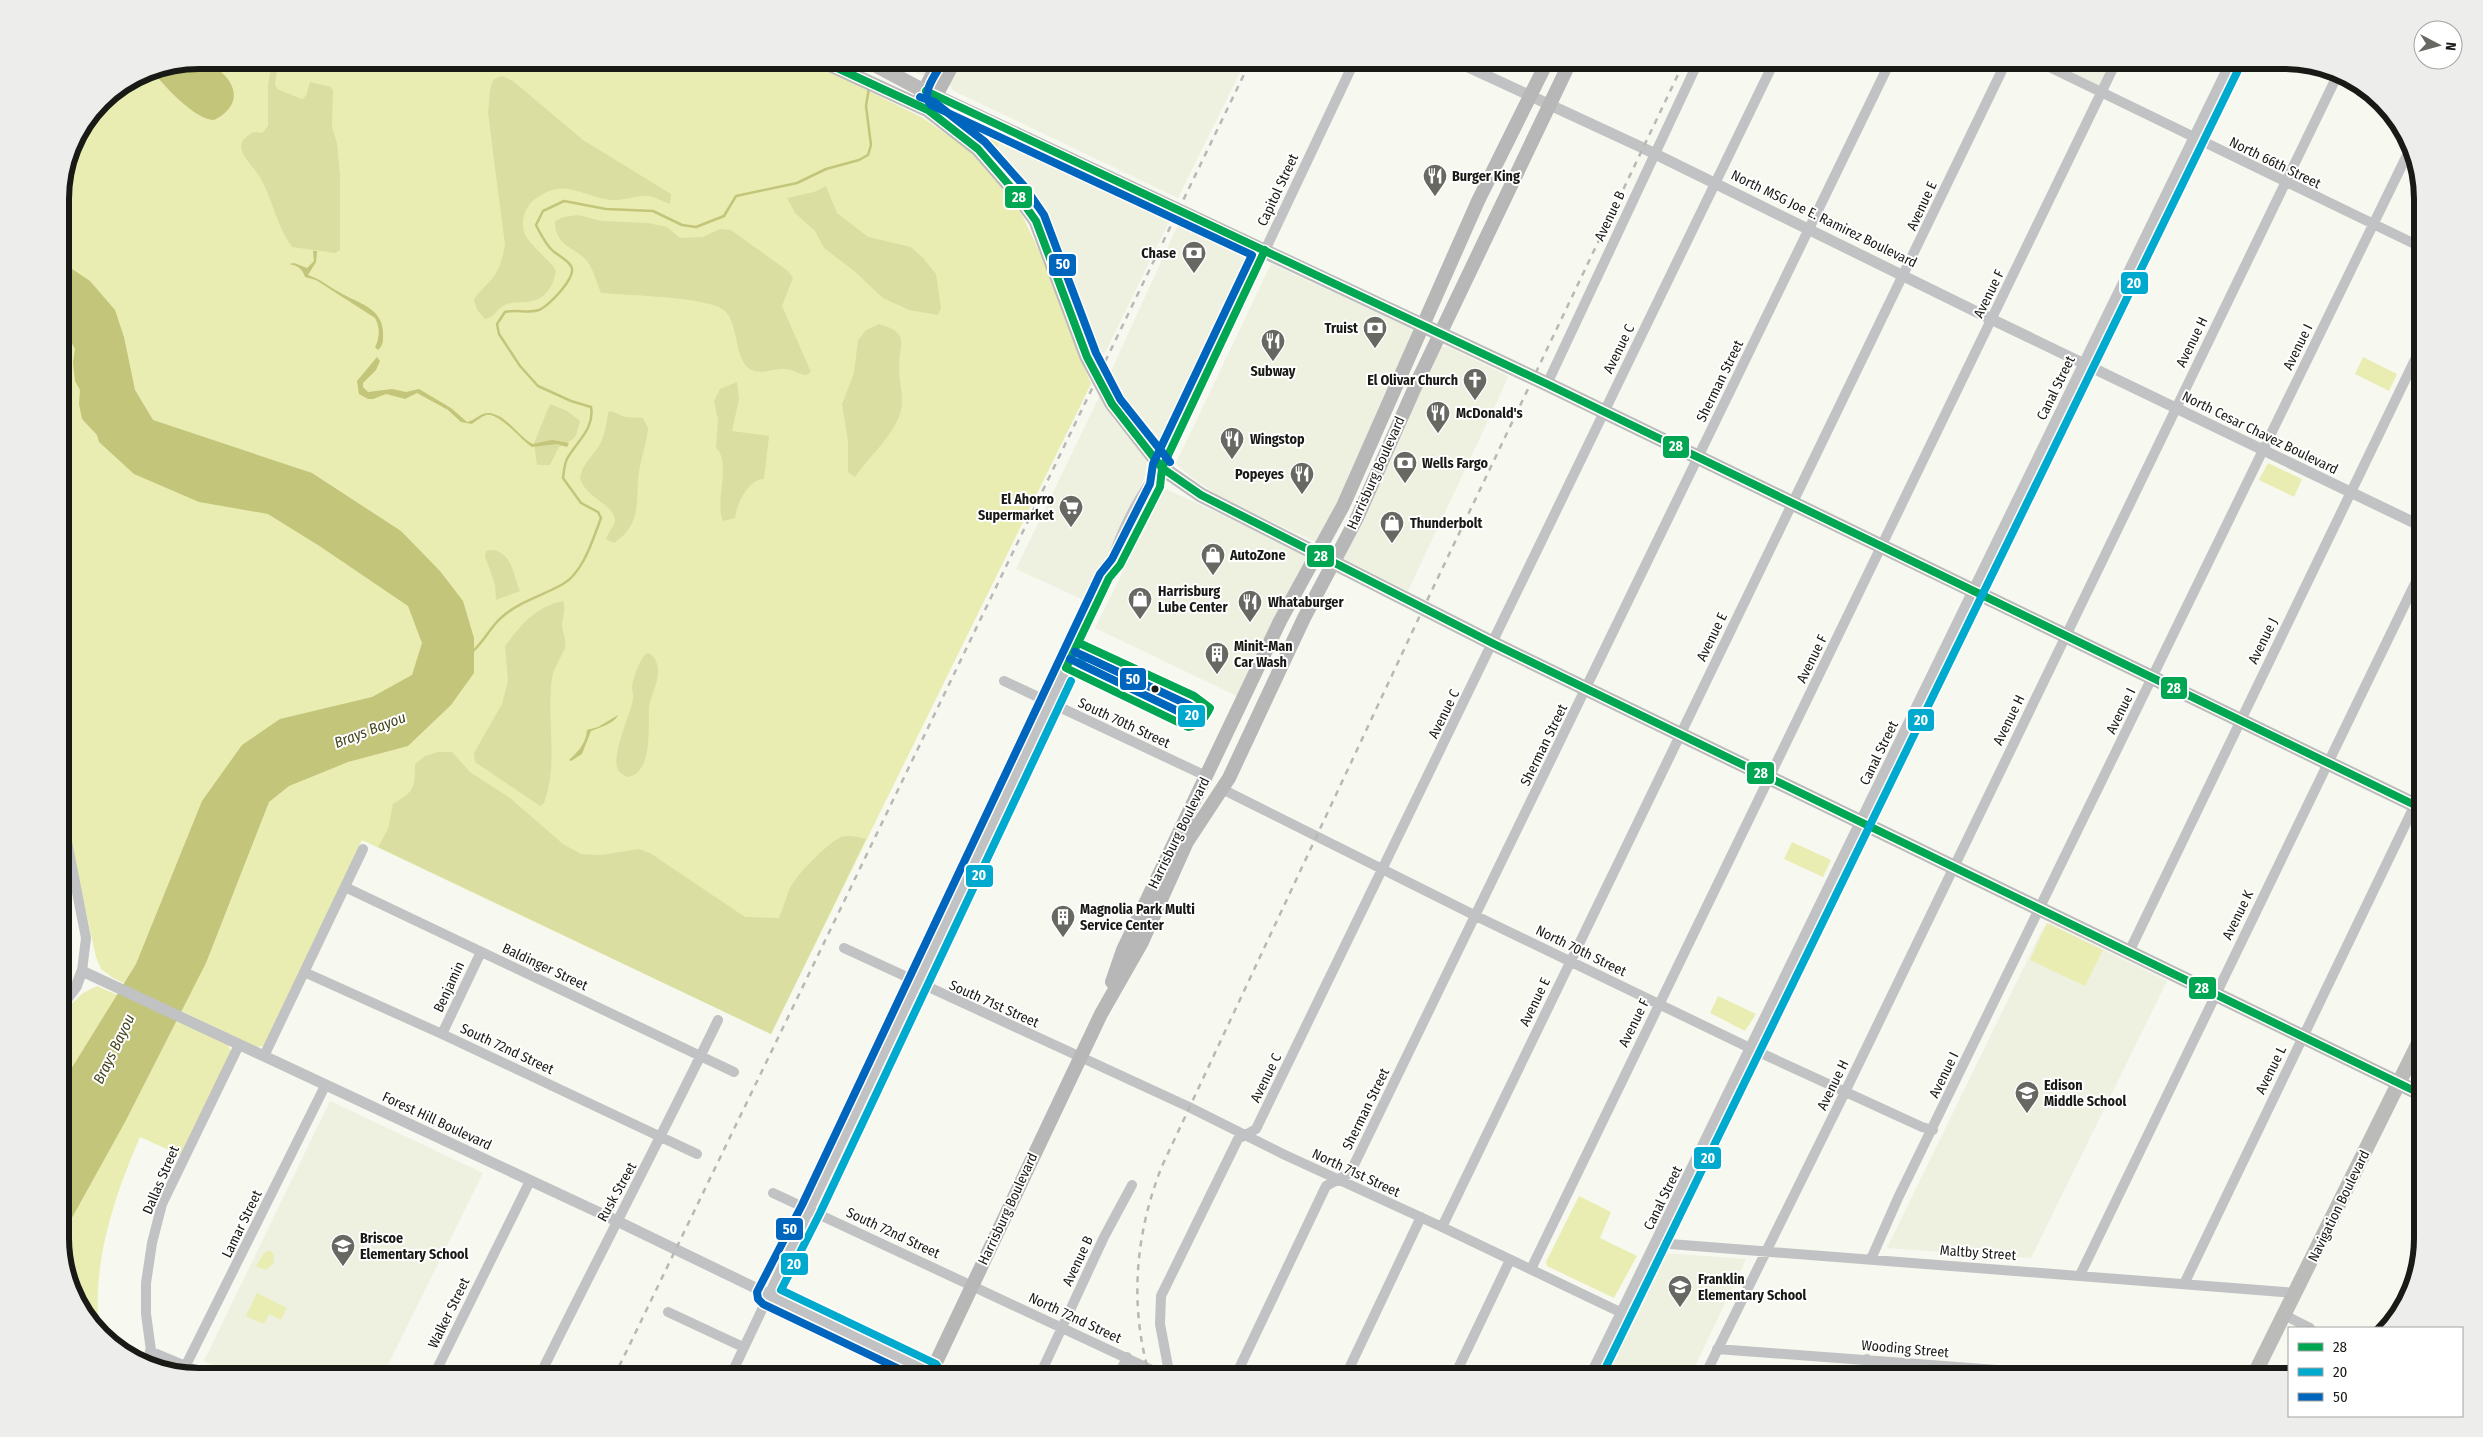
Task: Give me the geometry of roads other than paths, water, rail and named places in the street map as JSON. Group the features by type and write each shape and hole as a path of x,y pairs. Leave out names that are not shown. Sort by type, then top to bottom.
{"main road":[{"path":"839,69 922,108 978,149 1016,193 1036,221 1087,357 1112,404 1162,468 1201,495 1318,554 1333,564 1494,644 2216,993 2414,1092"},
{"path":"883,69 1547,384 2414,805"},
{"path":"930,93 937,69"},
{"path":"922,108 930,93 948,69"},
{"name":"Harrisburg Boulevard","path":"1101,1014 1123,950 1280,621 1343,506 1478,201 1544,69"},
{"name":"Harrisburg Boulevard","path":"933,1368 1101,1014 1142,942 1187,842 1229,777 1304,618 1357,518 1440,333 1567,69"},
{"name":"Navigation Boulevard","path":"2258,1368 2414,1052"}],"street":[{"name":"Capitol Street","path":"734,1368 767,1295 811,1209 1049,702 1109,578 1120,565 1160,487 1162,468 1351,69"},
{"name":"North MSG Joe E. Ramirez Boulevard","path":"1472,69 1530,96 1550,103 2084,363"},
{"name":"Avenue B","path":"1547,384 1694,69"},
{"name":"Avenue C","path":"1163,1368 1160,1324 1161,1296 1238,1139 1256,1129 1494,644 1603,412 1771,69"},
{"name":"Sherman Street","path":"1239,1368 1326,1186 1350,1172 1887,69"},
{"name":"Avenue E","path":"1442,1226 2003,69"},
{"name":"North 66th Street","path":"2053,69 2414,244"},
{"name":"Avenue F","path":"1530,1269 2113,69"},
{"name":"Canal Street","path":"1594,1368 1752,1049 2228,69"},
{"name":"Avenue H","path":"1708,1368 1845,1092 2335,80"},
{"name":"Avenue I","path":"1871,1259 2039,909 2153,679 2407,156"},
{"name":"Avenue J","path":"2129,952 2414,361"},
{"name":"North Cesar Chavez Boulevard","path":"2084,363 2262,451 2414,523"},
{"name":"Avenue K","path":"2080,1275 2414,586"},
{"name":"South 70th Street","path":"1004,681 1206,776"},
{"name":"North 70th Street","path":"1222,789 1384,868 1476,916 1571,960 1752,1049 1932,1130"},
{"name":"Avenue L","path":"2184,1284 2303,1036 2414,817"},
{"path":"264,1056 364,849"},
{"path":"69,859 86,938 82,971 76,987 69,996"},
{"name":"Baldinger Street","path":"345,887 734,1072"},
{"name":"South 71st Street","path":"844,948 917,984 1080,1057"},
{"name":"Benjamin","path":"442,1034 480,952"},
{"name":"Forest Hill Boulevard","path":"82,971 617,1221 916,1368"},
{"name":"South 72nd Street","path":"304,972 442,1034 697,1154"},
{"name":"Rusk Street","path":"544,1368 617,1221 662,1137 718,1020"},
{"name":"Dallas Street","path":"152,1359 146,1314 146,1282 152,1243 162,1204 239,1045"},
{"name":"North 71st Street","path":"1080,1057 1245,1134 1284,1155 1442,1226 1622,1313"},
{"name":"Lamar Street","path":"186,1367 325,1086"},
{"name":"Walker Street","path":"437,1368 530,1181"},
{"name":"Avenue B","path":"1044,1368 1104,1237 1132,1185"},
{"name":"South 72nd Street","path":"774,1193 972,1286"},
{"path":"1349,1368 1421,1217"},
{"name":"Maltby Street","path":"1657,1243 2296,1293"},
{"path":"1458,1368 1510,1260"},
{"name":"North 72nd Street","path":"972,1286 1148,1368"},
{"path":"668,1312 743,1348"},
{"path":"2284,1316 2308,1327"},
{"name":"Wooding Street","path":"1717,1349 1979,1368"},
{"path":"150,1351 181,1367"},
{"path":"1122,1368 1127,1358"},
{"path":"1866,1368 1867,1359"}],"water":[{"path":"218,69 231,85 234,97 233,102 226,112 214,120 206,118 189,108 157,76 173,71"},
{"path":"313,251 317,251 316,262 308,275 367,307 378,317 382,324 383,337 382,344 378,350 375,347 379,332 375,318 316,280 305,277 303,271 289,264 294,263 307,268 314,261"},
{"name":"Brays Bayou","path":"69,267 90,281 115,310 124,337 135,390 153,420 312,473 401,531 440,571 463,601 474,638 474,673 451,705 408,746 348,762 289,786 269,802 206,963 125,1122 69,1223 69,1072 136,964 202,801 242,745 280,719 372,697 412,675 422,643 408,606 321,547 268,514 199,502 134,474 99,442 97,435 82,419 79,404 80,390 75,381 73,362 75,349 69,338"},
{"path":"377,357 380,361 376,370 363,383 363,387 368,392 392,389 406,392 419,389 451,408 467,422 485,413 495,414 507,421 533,444 552,440 569,443 567,447 557,444 532,447 504,422 491,415 486,415 472,424 461,422 448,410 417,393 405,399 386,394 368,399 359,394 357,381"},
{"path":"618,715 610,723 591,731 582,754 571,761 569,760 581,746 587,730 598,727"}],"waterway":[{"path":"472,652 509,611 570,579 582,564 601,518 598,512 581,503 563,478 567,459 588,429 591,407 571,401 538,386 520,366 499,334 497,324 505,312 535,311 544,307 555,297 570,277 571,266 550,248 536,225 543,211 564,201 606,209 653,211 682,225 696,227 724,216 736,196 797,183 826,169 859,160 868,155 871,145 866,106 869,88"}],"tram line":[{"path":"1159,888 1225,749"}],"railway":[{"path":"618,1368 1247,69"},
{"path":"1148,1368 1139,1324 1138,1270 1146,1218 1162,1166 1423,609 1681,69"}],"place":[{"name":"Burger King","path":"1435,197"},
{"name":"Chase","path":"1194,274"},
{"name":"Truist","path":"1375,349"},
{"name":"Subway","path":"1273,362"},
{"name":"El Olivar Church","path":"1475,401"},
{"name":"McDonald's","path":"1438,434"},
{"name":"Wingstop","path":"1232,460"},
{"name":"Wells Fargo","path":"1405,484"},
{"name":"Popeyes","path":"1302,495"},
{"name":"El Ahorro Supermarket","path":"1071,528"},
{"name":"Thunderbolt","path":"1392,544"},
{"name":"AutoZone","path":"1213,576"},
{"name":"Harrisburg Lube Center","path":"1140,620"},
{"name":"Whataburger","path":"1250,623"},
{"name":"Minit-Man Car Wash","path":"1217,675"},
{"name":"Magnolia Park Multi Service Center","path":"1063,938"},
{"name":"Edison Middle School","path":"2027,1114"},
{"name":"Briscoe Elementary School","path":"343,1267"},
{"name":"Franklin Elementary School","path":"1680,1308"}]}
